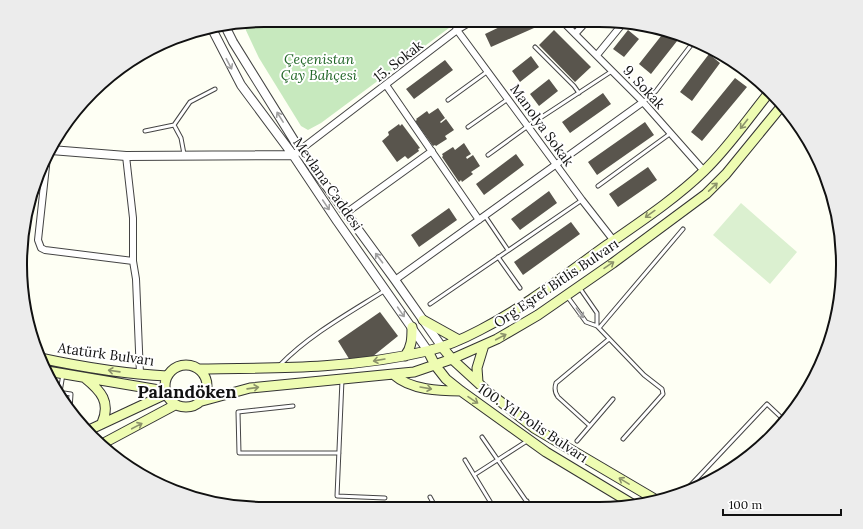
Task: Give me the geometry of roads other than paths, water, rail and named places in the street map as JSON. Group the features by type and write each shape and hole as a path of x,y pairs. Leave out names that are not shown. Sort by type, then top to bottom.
{"main road":[{"path":"199,369 325,367 405,356 442,347 460,340 518,309 681,191 704,171 721,153 766,97"},
{"name":"Org Eşref Bitlis Bulvarı","path":"202,401 250,388 414,372 452,360 516,329 637,246 706,194 726,174 779,110"},
{"path":"423,320 460,340"},
{"path":"405,356 412,342 412,327"},
{"path":"478,382 477,368 484,345"},
{"path":"442,347 452,360 534,428 650,496"},
{"name":"100. Yıl Polis Bulvarı","path":"428,351 435,365 446,379 461,391 546,452 626,500"},
{"name":"Atatürk Bulvarı","path":"47,360 67,364 140,374 167,376"},
{"path":"178,366 192,366 199,369 204,374 208,388 202,401 189,408 175,405 166,392 165,381 167,376 178,366"},
{"path":"52,372 166,392"},
{"path":"394,375 413,386 438,390 461,391"},
{"path":"84,377 93,385 104,399 106,413 102,423"},
{"path":"93,428 166,392"},
{"path":"107,442 175,405"}],"street":[{"name":"Manolya Sokak","path":"456,27 556,165 614,240"},
{"name":"15. Sokak","path":"300,150 462,27"},
{"name":"9. Sokak","path":"569,27 643,102 704,171"},
{"path":"575,34 581,27"},
{"path":"597,55 619,28"},
{"name":"Mevlana Caddesi","path":"227,30 300,150 442,347"},
{"name":"Mevlana Caddesi","path":"214,33 241,85 293,155 337,221 428,351"},
{"path":"386,85 479,220"},
{"path":"395,280 643,102"},
{"path":"56,150 126,156 184,156 293,155 300,150"},
{"path":"346,213 432,151"},
{"path":"126,156 133,218 133,261 136,279 140,374"},
{"path":"45,173 38,240 41,248 46,250 133,261"}],"lane":[{"path":"643,102 656,91 691,46"},
{"path":"535,47 574,86 579,93"},
{"path":"448,100 488,71"},
{"path":"488,155 528,126 612,71"},
{"path":"145,131 174,125 190,102 215,89"},
{"path":"468,128 508,99"},
{"path":"174,125 181,138 184,156"},
{"path":"598,186 671,133"},
{"path":"430,304 582,200"},
{"path":"485,216 508,250"},
{"path":"598,327 683,229"},
{"path":"498,257 520,288"},
{"path":"578,286 597,313 598,327"},
{"path":"277,368 288,356 325,329 386,290"},
{"path":"566,294 586,322 598,327 644,375 664,392 623,439"},
{"path":"590,426 558,397 555,386 556,383 609,339"},
{"path":"60,385 63,374"},
{"path":"342,380 337,496 385,498"},
{"path":"65,393 71,394 71,401"},
{"path":"577,441 613,399"},
{"path":"693,482 767,404 781,417"},
{"path":"293,406 238,412 239,453 339,453"},
{"path":"482,437 527,501"},
{"path":"474,475 529,440"},
{"path":"466,460 490,502"},
{"path":"430,497 433,502"}],"district":[{"name":"Palandöken","path":"187,391"}],"park label":[{"name":"Çeçenistan Çay Bahçesi","path":"319,68"}]}
